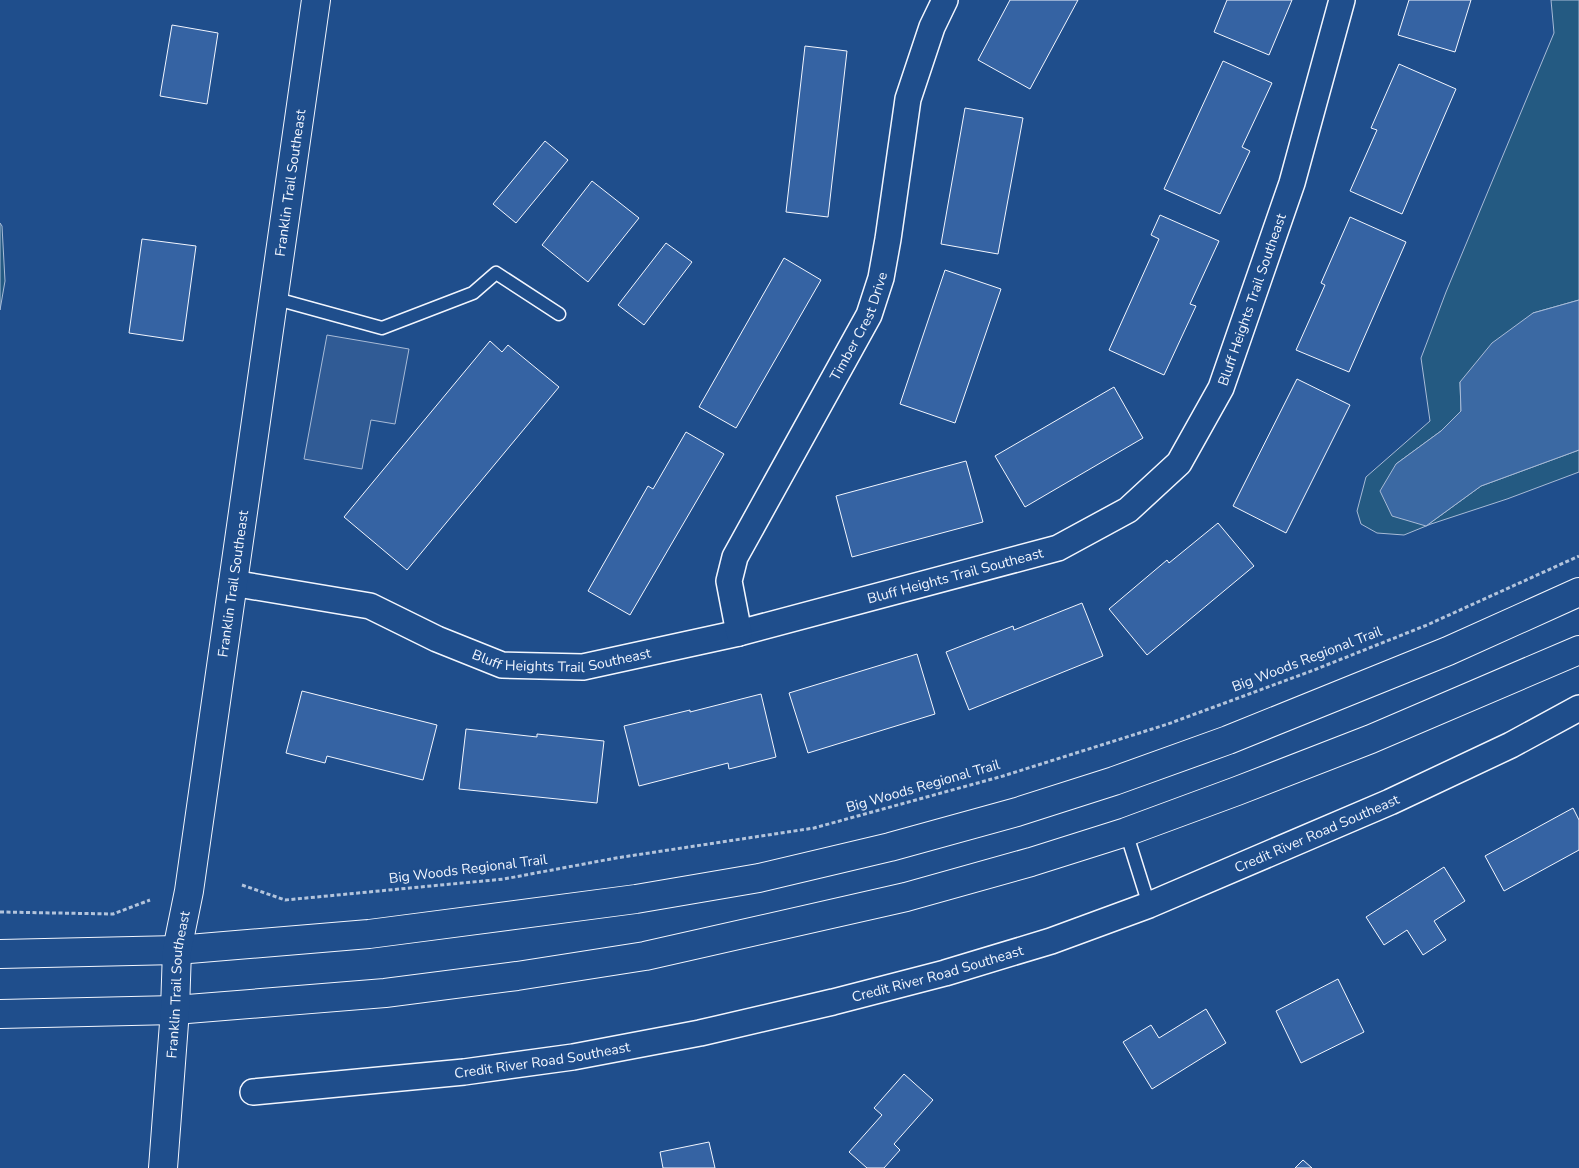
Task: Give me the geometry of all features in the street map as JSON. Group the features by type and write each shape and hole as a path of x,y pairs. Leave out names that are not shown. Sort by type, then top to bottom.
{"main road":[{"name":"Franklin Trail Southeast","path":"163,1168 175,1010 177,950 189,891 316,0"},
{"path":"0,954 177,950 369,934 636,899 759,878 890,847 1017,812 1114,781 1228,740 1448,651 1579,592"},
{"path":"0,1014 175,1010 385,993 517,976 645,956 906,897 1031,862 1126,832 1371,739 1579,650"}],"street":[{"name":"Timber Crest Drive","path":"739,633 729,581 735,557 869,315 881,278 908,99 932,27 945,0"},
{"name":"Bluff Heights Trail Southeast","path":"232,582 370,606 437,639 502,665 583,667 739,633 1058,548 1128,510 1178,463 1221,388 1292,183 1342,0"},
{"name":"Credit River Road Southeast","path":"253,1092 464,1072 573,1057 700,1033 833,1002 945,973 1050,941 1149,905 1390,802 1511,745 1579,708"}],"lane":[{"path":"273,298 382,328 473,293 496,274 559,314"},
{"path":"1126,832 1149,905"}],"path":[{"name":"Big Woods Regional Trail","path":"242,885 285,900 495,880 616,858 814,828 1003,776 1168,724 1314,670 1427,625 1579,556"},
{"path":"0,912 113,914 150,900"}],"shaded area":[{"path":"1551,0 1579,0 1579,300 1533,313 1460,382 1461,411 1441,431 1396,464 1426,526 1481,486 1579,450 1579,472 1404,535 1377,533 1361,524 1357,511 1366,477 1430,421 1421,358 1446,292 1554,33"},
{"path":"0,223 2,226 5,281 0,310"},
{"path":"1579,300 1579,450 1481,486 1426,526 1392,516 1380,491 1396,464 1441,431 1461,411 1460,382 1492,343 1533,313"},
{"path":"327,335 409,349 395,424 371,420 362,469 304,459"}],"building":[{"path":"1010,0 1078,0 1030,89 978,60"},
{"path":"1227,0 1292,0 1269,55 1214,32"},
{"path":"1409,0 1471,0 1455,52 1398,35"},
{"path":"172,25 218,33 207,104 160,96"},
{"path":"805,46 847,51 828,217 786,212"},
{"path":"1223,61 1272,83 1242,147 1250,151 1220,214 1164,189"},
{"path":"1399,64 1456,89 1402,214 1350,191 1377,130 1371,128"},
{"path":"965,108 1023,118 998,254 941,244"},
{"path":"545,141 568,160 516,223 493,204"},
{"path":"592,181 639,218 588,282 542,245"},
{"path":"1160,215 1219,241 1190,304 1196,306 1164,375 1109,350 1159,239 1151,235"},
{"path":"1350,217 1406,242 1349,372 1296,350 1325,285 1321,283"},
{"path":"142,239 196,246 183,341 129,333"},
{"path":"666,243 692,262 644,325 618,305"},
{"path":"784,258 821,280 736,428 699,407"},
{"path":"945,270 1001,289 955,423 900,404"},
{"path":"490,341 502,352 508,345 559,387 407,570 344,517"},
{"path":"1297,379 1350,405 1286,533 1233,506"},
{"path":"1114,387 1143,438 1025,507 995,456"},
{"path":"686,432 724,454 630,615 588,591 648,486 653,489"},
{"path":"966,461 983,522 852,557 836,496"},
{"path":"1218,523 1254,566 1147,655 1109,609 1167,560 1169,563"},
{"path":"1082,603 1103,656 969,710 946,652 1013,626 1014,630"},
{"path":"917,654 935,714 808,753 789,693"},
{"path":"302,691 437,725 423,780 327,756 325,763 286,753"},
{"path":"761,694 776,757 729,769 728,763 639,786 624,726"},
{"path":"466,729 537,737 537,734 604,741 597,803 459,789"},
{"path":"1573,808 1579,820 1579,850 1504,891 1485,856"},
{"path":"1444,867 1465,901 1434,921 1446,940 1423,955 1407,930 1384,945 1366,917"},
{"path":"1338,979 1364,1032 1301,1063 1276,1011"},
{"path":"1206,1009 1226,1043 1152,1089 1123,1042 1151,1025 1159,1038"},
{"path":"904,1074 933,1100 894,1144 900,1150 884,1168 867,1168 849,1152 882,1115 874,1108"},
{"path":"709,1142 715,1168 663,1168 660,1152"},
{"path":"1303,1160 1312,1168 1295,1168"}]}
